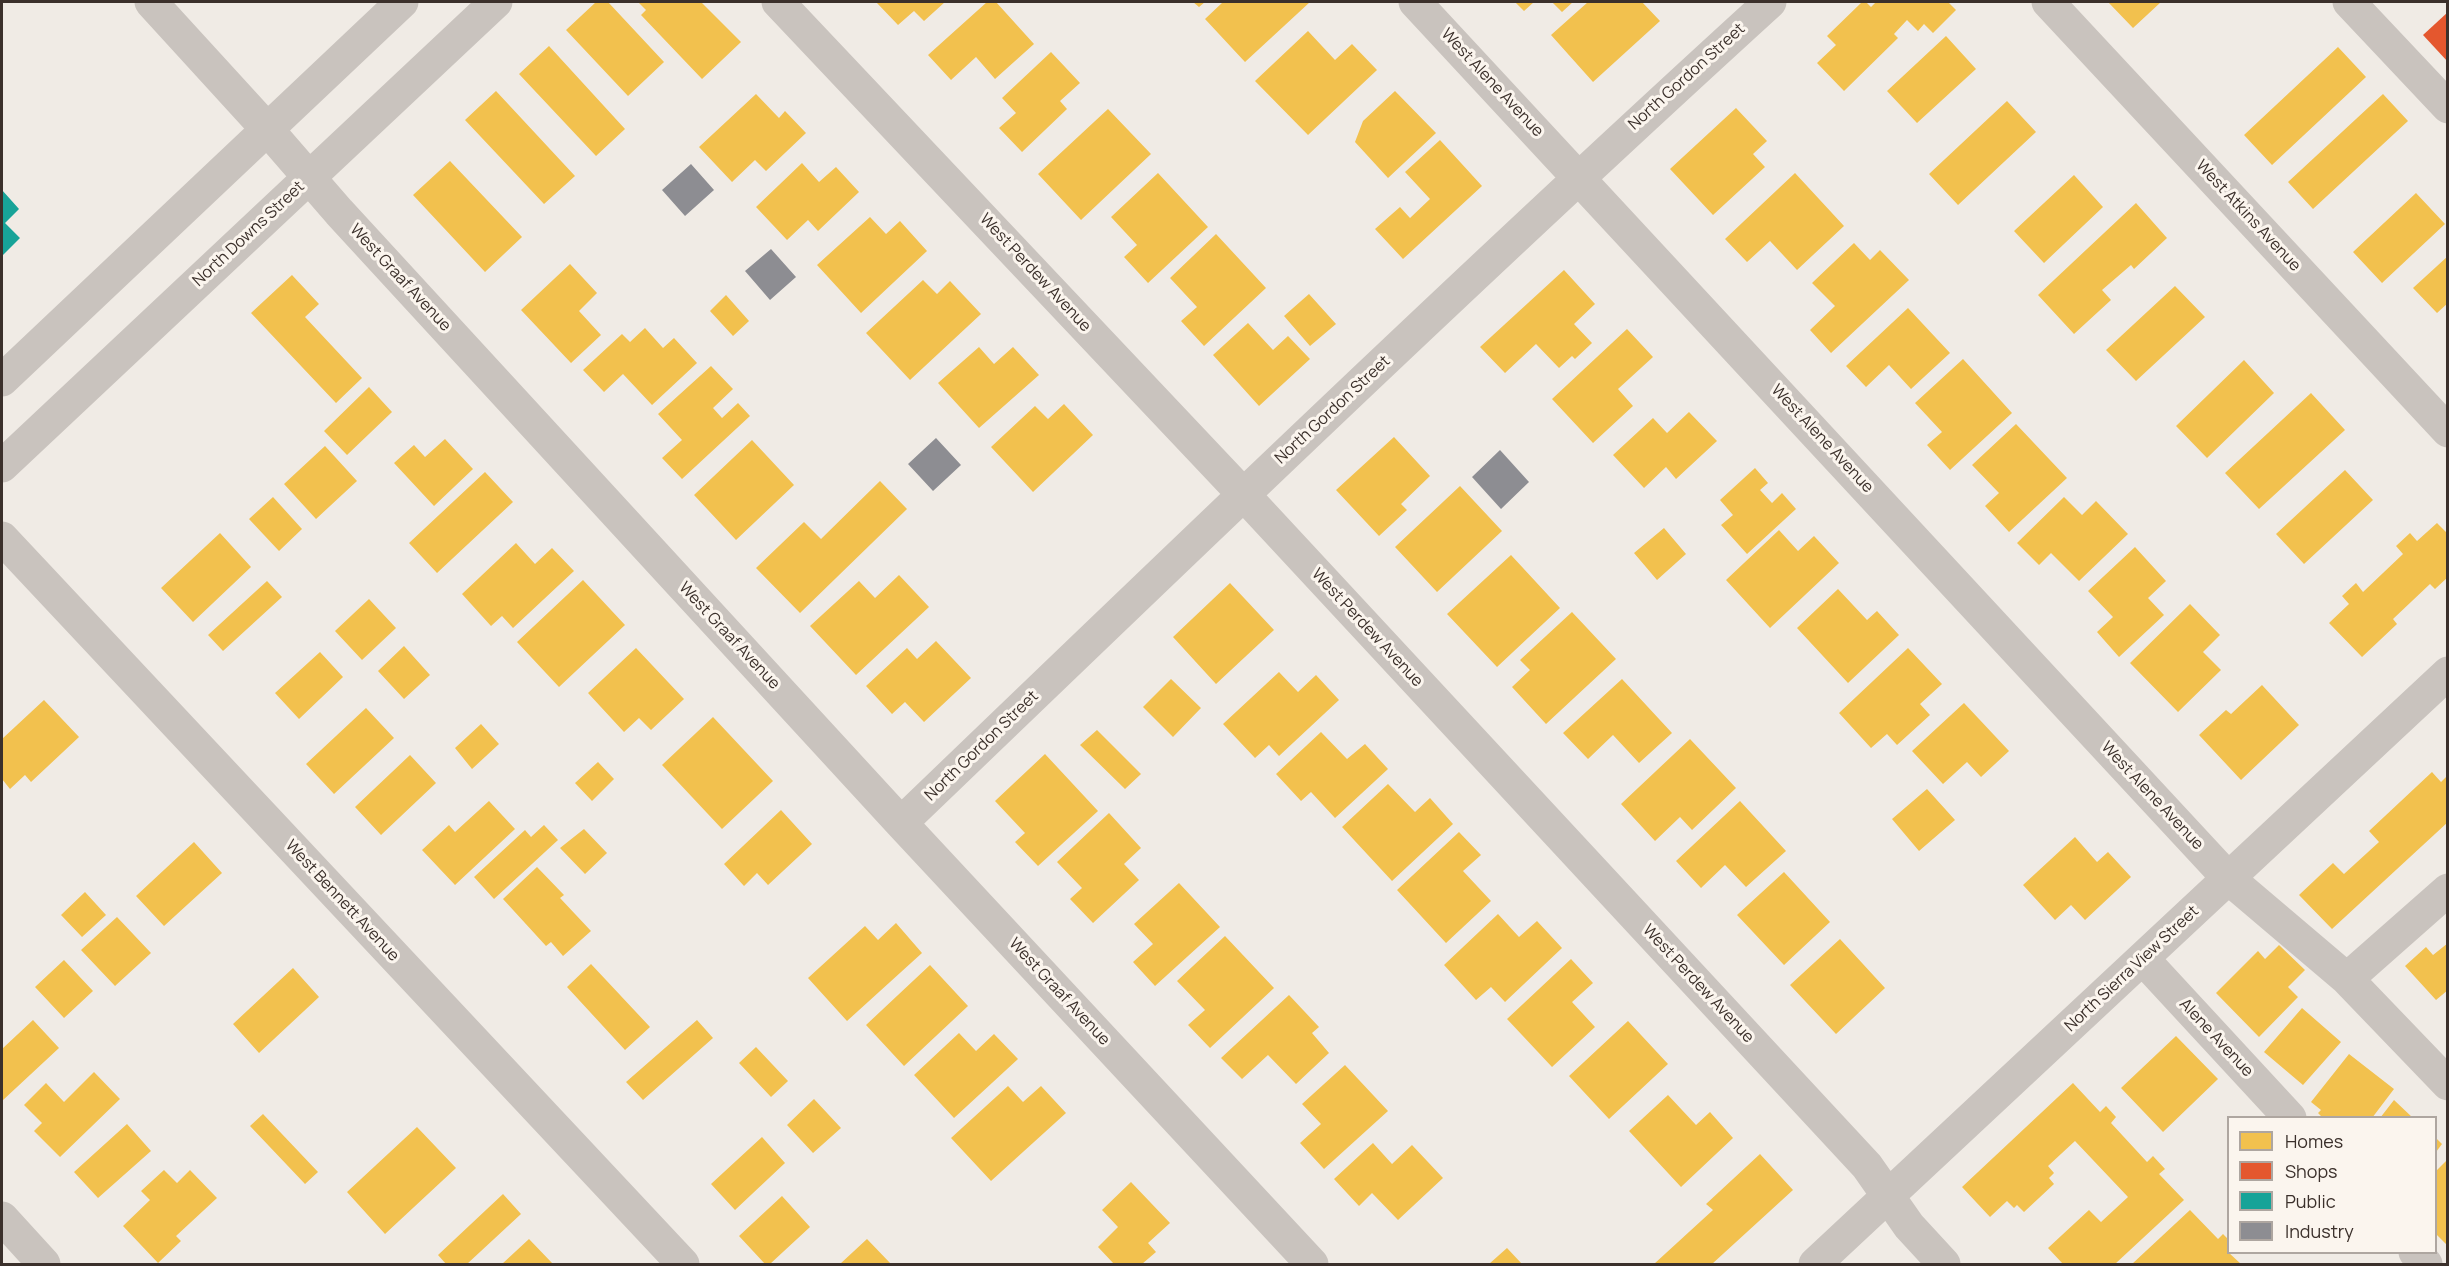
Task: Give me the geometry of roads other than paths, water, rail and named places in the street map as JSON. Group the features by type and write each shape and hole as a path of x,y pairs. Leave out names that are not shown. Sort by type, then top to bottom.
{"street":[{"name":"West Graaf Avenue","path":"151,2 309,178 901,823 1312,1264"},
{"path":"2,380 402,2"},
{"name":"North Downs Street","path":"2,466 496,2"},
{"name":"West Perdew Avenue","path":"778,2 1243,494 1859,1158 1909,1226 1944,1264"},
{"name":"West Alene Avenue","path":"1415,2 1580,177 2228,878 2347,979 2448,1084"},
{"name":"North Gordon Street","path":"901,823 1243,494 1770,2"},
{"name":"West Atkins Avenue","path":"2048,2 2448,432"},
{"path":"2349,2 2448,107"},
{"name":"West Bennett Avenue","path":"2,538 683,1264"},
{"name":"North Sierra View Street","path":"1815,1264 2448,673"},
{"path":"2347,979 2448,890"},
{"name":"Alene Avenue","path":"2143,959 2288,1116"},
{"path":"2,1218 44,1264"}]}
